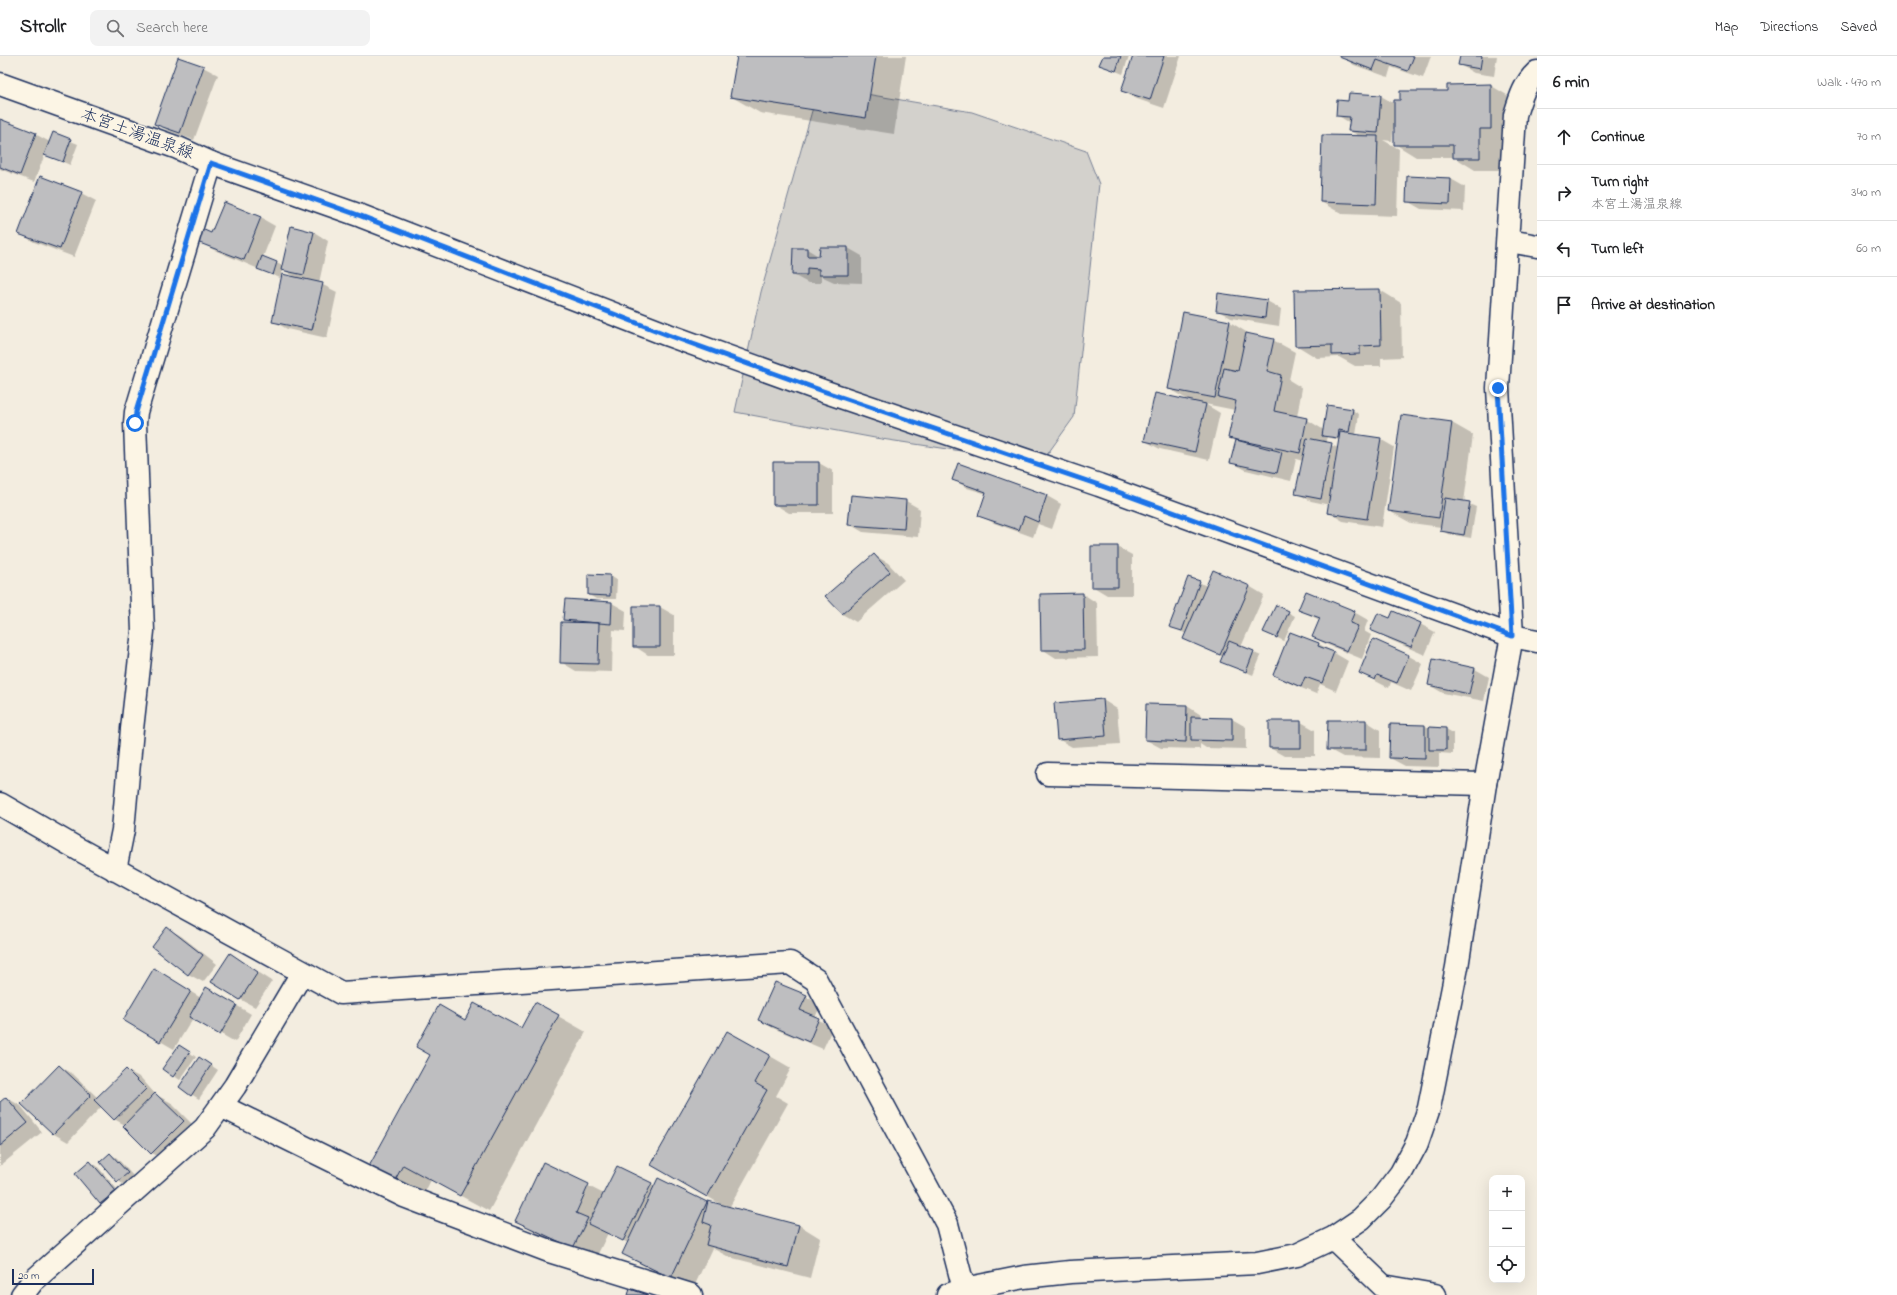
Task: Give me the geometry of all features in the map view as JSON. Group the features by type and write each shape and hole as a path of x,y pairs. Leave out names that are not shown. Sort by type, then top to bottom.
{"street":[{"path":"0,804 115,870 341,993 790,963 816,980 948,1224 956,1292 1024,1277 1070,1272 1257,1263 1298,1255 1333,1238 1361,1220 1381,1199 1401,1173 1414,1149 1429,1108 1457,967 1485,784 1512,636 1498,388 1509,241 1515,115 1520,96 1530,79 1537,72"},
{"name":"本宮土湯温泉線","path":"0,84 178,148 211,163 361,216 675,338 853,401 1099,485 1512,636 1537,642"},
{"path":"115,870 123,830 143,631 135,423 136,412 211,163"},
{"path":"1509,241 1537,246"},
{"path":"1048,774 1485,784"},
{"path":"22,1295 33,1281 204,1128 236,1086 302,973"},
{"path":"221,1106 404,1196 549,1251 691,1295"},
{"path":"1333,1238 1382,1291 1435,1295"}],"shaded area":[{"path":"819,86 972,112 1086,151 1099,184 1074,417 1041,463 875,438 735,412 761,292"}],"building":[{"path":"737,56 876,56 866,118 730,97"},
{"path":"1103,56 1121,56 1116,71 1099,65"},
{"path":"1133,56 1164,56 1150,100 1121,91"},
{"path":"1339,56 1414,56 1408,71 1377,60 1373,70"},
{"path":"1460,56 1482,56 1480,69 1458,65"},
{"path":"178,57 204,66 180,133 154,124"},
{"path":"1491,84 1491,129 1480,129 1480,158 1453,158 1453,145 1394,145 1394,100 1400,100 1400,91 1447,91 1447,85"},
{"path":"1349,93 1381,95 1378,133 1348,131 1350,117 1336,116 1337,100 1348,101"},
{"path":"0,119 36,133 20,175 0,167"},
{"path":"53,132 71,139 63,162 44,155"},
{"path":"1322,135 1378,136 1376,204 1320,202"},
{"path":"40,176 82,192 60,249 18,234"},
{"path":"1407,176 1451,178 1450,204 1406,202"},
{"path":"224,202 261,217 244,260 197,242 202,229 211,233"},
{"path":"291,226 314,232 304,275 281,270"},
{"path":"820,247 848,247 848,275 819,275 819,269 807,268 807,275 792,275 793,248 807,248 807,256 819,256"},
{"path":"262,256 277,262 273,275 257,269"},
{"path":"282,274 323,283 312,330 272,322"},
{"path":"1380,289 1381,345 1360,346 1360,354 1332,355 1332,345 1295,346 1294,290"},
{"path":"1218,293 1267,300 1265,318 1216,311"},
{"path":"1183,312 1230,321 1215,398 1168,389"},
{"path":"1246,333 1274,339 1267,371 1281,375 1274,411 1307,418 1300,453 1228,438 1236,401 1218,397 1224,368 1238,371"},
{"path":"1155,393 1206,404 1195,452 1144,441"},
{"path":"1327,405 1353,409 1349,432 1339,430 1338,438 1322,436"},
{"path":"1401,415 1452,422 1439,518 1388,511"},
{"path":"1340,432 1381,438 1367,519 1327,513"},
{"path":"1307,438 1332,443 1321,499 1295,494"},
{"path":"1236,440 1282,452 1277,473 1230,463"},
{"path":"773,462 819,462 819,505 773,505"},
{"path":"958,463 1047,495 1038,522 1024,516 1019,530 978,516 986,492 952,480"},
{"path":"851,495 906,500 904,529 848,525"},
{"path":"1445,498 1470,502 1464,535 1440,531"},
{"path":"1091,546 1118,546 1118,587 1091,587"},
{"path":"874,554 890,572 842,614 825,596"},
{"path":"1213,570 1250,586 1220,655 1183,639"},
{"path":"588,574 610,575 610,596 588,595"},
{"path":"1188,577 1200,581 1182,631 1169,627"},
{"path":"1306,591 1355,611 1350,623 1358,626 1347,651 1312,637 1320,618 1298,610"},
{"path":"1083,593 1084,650 1041,650 1040,594"},
{"path":"565,599 612,602 611,624 563,620"},
{"path":"1276,605 1289,611 1277,638 1263,632"},
{"path":"633,606 660,606 660,647 633,647"},
{"path":"1393,611 1421,623 1411,647 1370,630 1378,613 1390,618"},
{"path":"561,622 599,623 598,664 560,663"},
{"path":"1290,632 1319,643 1318,646 1334,652 1322,683 1305,677 1301,687 1273,675"},
{"path":"1373,639 1409,655 1397,683 1377,675 1375,680 1359,673"},
{"path":"1229,641 1254,651 1246,672 1220,662"},
{"path":"1433,659 1475,668 1469,694 1428,685"},
{"path":"1103,699 1106,736 1057,740 1054,703"},
{"path":"1146,704 1187,705 1186,742 1145,740"},
{"path":"1191,717 1232,718 1232,741 1191,740"},
{"path":"1328,720 1366,720 1366,750 1327,750"},
{"path":"1269,721 1301,721 1301,748 1269,748"},
{"path":"1390,724 1425,725 1425,759 1389,758"},
{"path":"1429,727 1446,728 1446,750 1429,750"},
{"path":"167,927 203,955 188,975 152,947"},
{"path":"230,953 258,972 240,1000 211,982"},
{"path":"154,968 191,991 160,1042 123,1020"},
{"path":"775,982 807,995 800,1010 819,1018 809,1042 758,1020"},
{"path":"206,987 237,1005 220,1035 189,1017"},
{"path":"535,1002 559,1015 460,1196 403,1165 393,1184 367,1170 430,1055 416,1047 439,1005 465,1020 474,1003 521,1028"},
{"path":"727,1031 770,1055 755,1083 767,1090 707,1197 651,1165"},
{"path":"179,1045 190,1052 173,1077 162,1069"},
{"path":"199,1057 211,1065 191,1096 179,1087"},
{"path":"59,1065 91,1095 53,1134 21,1104"},
{"path":"126,1069 146,1089 114,1120 94,1100"},
{"path":"155,1093 184,1121 151,1154 123,1126"},
{"path":"6,1097 28,1123 0,1146 0,1102"},
{"path":"110,1153 128,1173 117,1182 100,1162"},
{"path":"90,1161 116,1191 100,1204 75,1174"},
{"path":"543,1162 589,1184 576,1213 588,1218 573,1248 515,1221"},
{"path":"617,1166 652,1183 623,1241 588,1224"},
{"path":"658,1178 707,1202 671,1278 622,1254"},
{"path":"708,1201 799,1225 788,1267 706,1245 711,1225 703,1222"},
{"path":"630,1289 648,1295 628,1295"}],"route":[{"path":"135,423 136,412 211,163 361,216 668,335 823,391 1099,485 1512,636 1498,388"}]}
